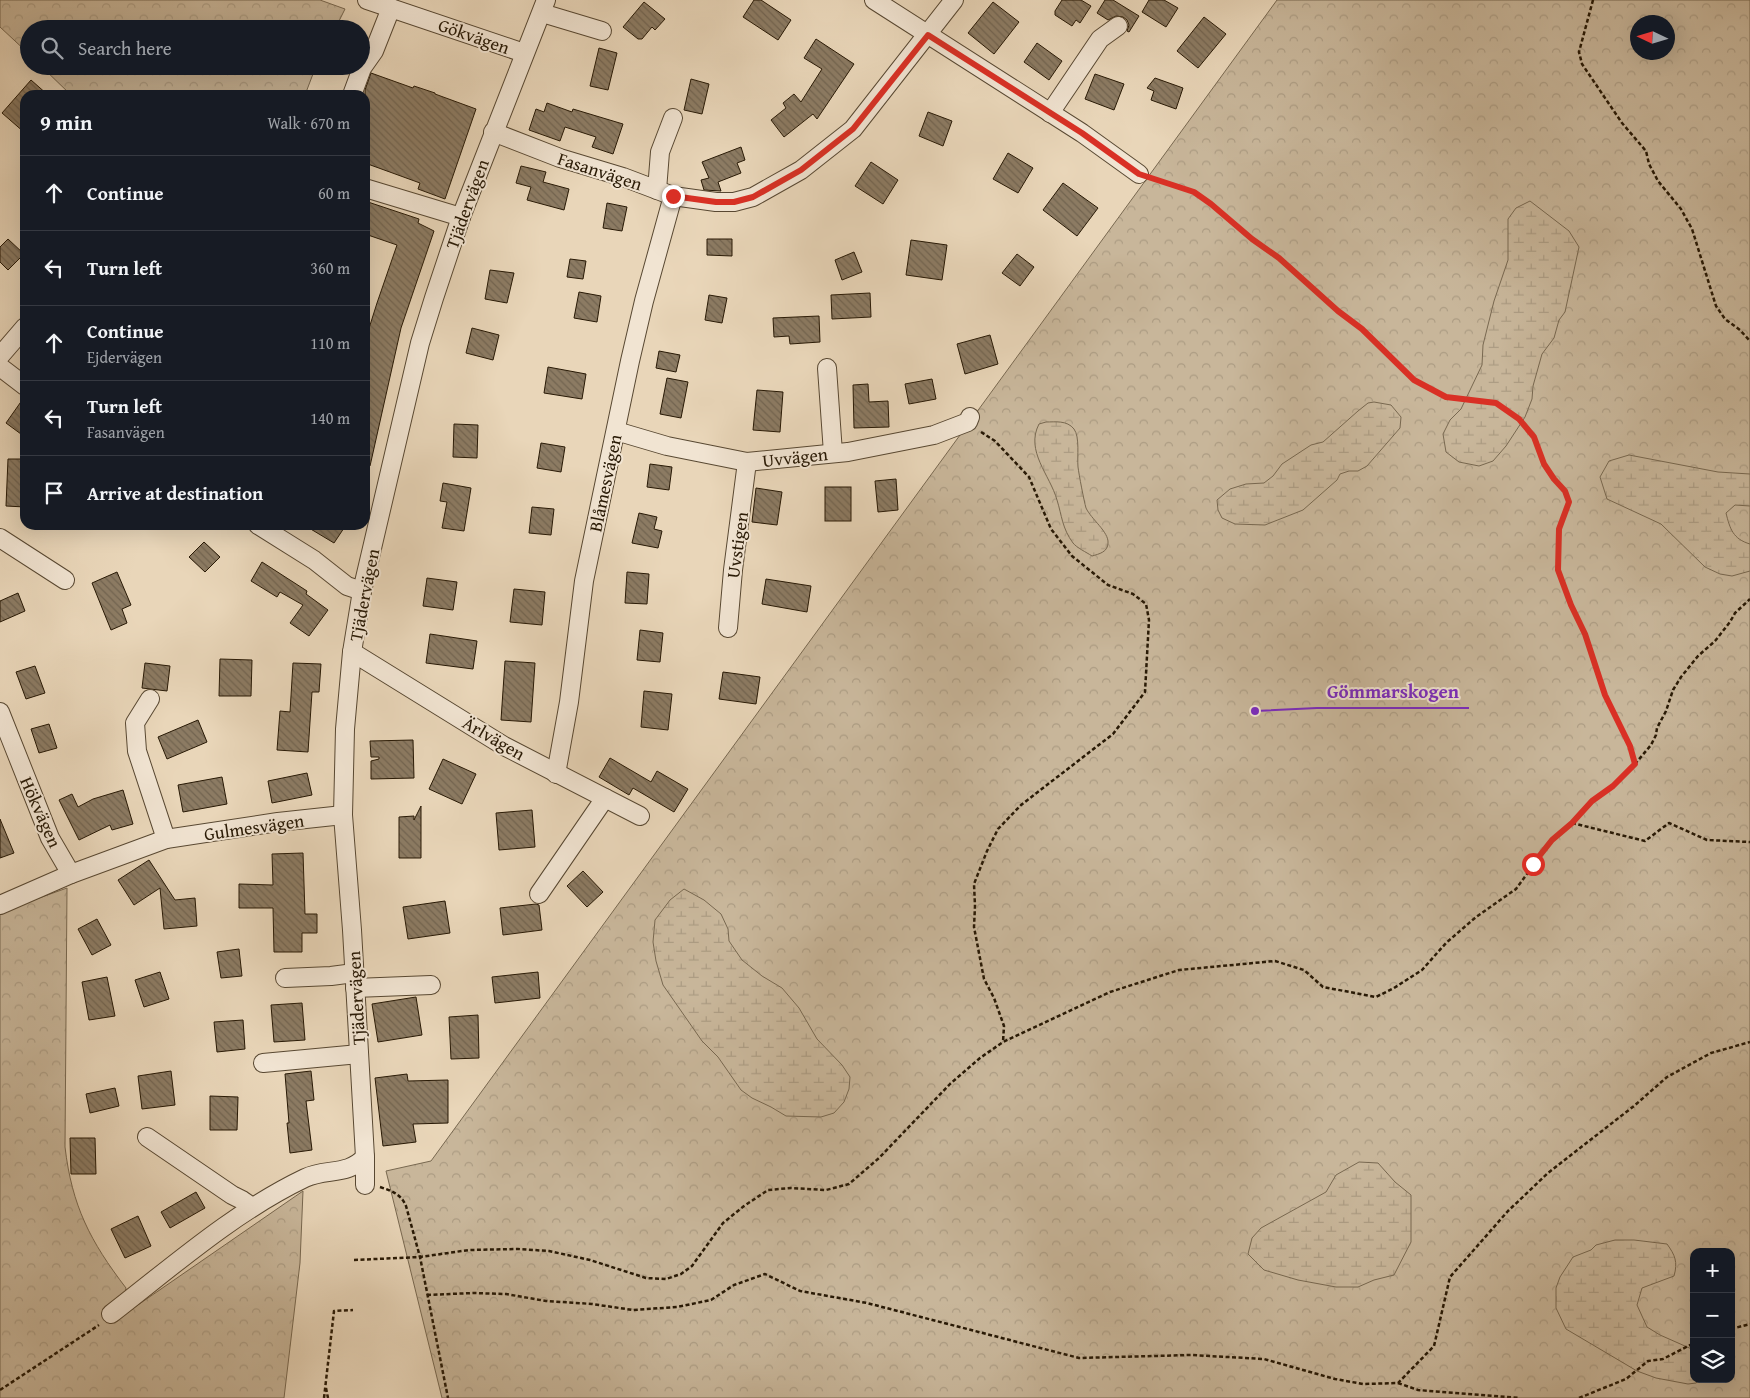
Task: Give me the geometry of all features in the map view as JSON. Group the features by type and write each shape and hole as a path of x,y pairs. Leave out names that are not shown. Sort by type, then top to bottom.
{"street":[{"name":"Gökvägen","path":"367,0 524,53"},
{"path":"874,0 1082,133 1139,174"},
{"name":"Fasanvägen","path":"493,132 560,158 623,177 665,193 716,202 734,202 753,197 801,170 853,129 954,0"},
{"path":"544,6 602,31"},
{"name":"Tjädervägen","path":"365,1185 355,980 343,815 345,729 352,652 362,591 420,343 461,217 544,6"},
{"path":"370,57 391,8"},
{"path":"1050,113 1100,39 1118,26"},
{"path":"354,90 359,75"},
{"name":"Blåmesvägen","path":"556,774 569,702 584,581 644,301 665,193 660,152 673,118"},
{"path":"370,190 461,217"},
{"path":"0,356 20,333"},
{"path":"0,367 20,382"},
{"path":"827,368 833,453"},
{"name":"Uvvägen","path":"616,431 667,446 747,462 833,453 934,435 969,420"},
{"name":"Uvstigen","path":"728,628 733,570 747,462"},
{"path":"266,530 314,560 347,586 362,591"},
{"path":"0,538 65,580"},
{"name":"Ärlvägen","path":"352,652 504,746 640,816"},
{"path":"150,700 135,723 137,751 166,839"},
{"name":"Hökvägen","path":"1,718 50,838 72,874"},
{"path":"539,894 605,798"},
{"name":"Gulmesvägen","path":"0,905 72,874 166,839 278,822 343,815"},
{"path":"285,978 331,976 355,980 432,985"},
{"path":"263,1063 359,1054"},
{"path":"147,1137 252,1207"},
{"path":"111,1314 252,1207 308,1177 358,1165 365,1157"}],"path":[{"path":"1592,0 1579,52 1582,64 1622,123 1646,151 1649,164 1658,181 1681,209 1692,228 1716,306 1725,319 1740,330 1750,341"},
{"path":"1139,174 1194,192 1211,204 1252,239 1279,258 1338,311 1362,329 1414,380 1446,397 1496,403 1519,419 1534,437 1544,464 1565,491 1569,502 1559,529 1558,570 1571,605 1585,634 1605,695 1630,746 1635,764"},
{"path":"969,420 995,441 1028,477 1051,529 1072,556 1108,585 1133,594 1146,604 1149,620 1145,692 1113,734 1021,805 998,829 974,884 974,927 984,979 994,998 1004,1026 1003,1042"},
{"path":"354,1260 420,1258 469,1250 518,1249 549,1251 590,1260 646,1278 666,1279 681,1274 692,1266 723,1223 768,1190 791,1188 826,1190 849,1184 879,1158 950,1084 980,1058 1003,1042 1110,992 1179,970 1275,961 1304,970 1323,987 1376,997 1422,970 1452,938 1476,917 1516,889 1552,840 1572,823 1592,801 1613,786 1635,764 1651,745 1673,690 1681,677 1698,656 1715,641 1735,613 1750,599"},
{"path":"1572,823 1645,841 1669,823 1707,840 1750,842"},
{"path":"1398,1383 1434,1346 1450,1276 1508,1211 1548,1173 1634,1106 1667,1077 1711,1053 1750,1042"},
{"path":"365,1185 374,1185 398,1194 404,1200 420,1258 448,1398"},
{"path":"427,1295 506,1294 546,1301 592,1304 632,1310 677,1307 711,1300 734,1285 765,1274 800,1291 875,1305 1079,1358 1191,1355 1264,1360 1364,1384 1398,1383 1418,1390 1520,1398"},
{"path":"324,1398 334,1311 353,1310"},
{"path":"0,1390 105,1322 111,1314"},
{"path":"1735,1327 1750,1324"},
{"path":"1579,1398 1626,1379 1648,1361 1663,1359 1690,1346"},
{"path":"326,1384 328,1398"}],"green space":[{"path":"0,0 320,0 345,9 340,20 20,20 20,46 0,27"},
{"path":"1277,0 1750,0 1750,1398 442,1398 386,1171 431,1161"},
{"path":"50,75 313,75 307,90 66,90"},
{"path":"1530,201 1569,231 1579,247 1565,312 1559,320 1554,338 1542,354 1533,386 1532,399 1525,417 1506,446 1493,461 1479,466 1459,462 1446,452 1443,434 1450,420 1461,409 1482,365 1483,345 1494,301 1508,260 1508,219 1516,208"},
{"path":"1374,402 1391,405 1401,417 1400,428 1367,466 1358,471 1340,474 1337,480 1303,510 1265,525 1235,524 1222,518 1218,510 1217,500 1230,489 1246,484 1264,483 1273,476 1282,464 1311,445 1323,442 1368,403"},
{"path":"1046,422 1068,424 1076,433 1078,467 1086,508 1106,534 1108,546 1105,551 1092,556 1077,547 1069,538 1054,491 1040,463 1035,444 1035,434 1039,424"},
{"path":"1629,455 1718,472 1750,474 1750,506 1735,505 1726,513 1733,533 1744,542 1750,544 1750,571 1732,576 1720,574 1705,567 1661,524 1607,499 1600,477 1609,461"},
{"path":"67,888 65,1147 72,1187 85,1222 102,1254 126,1288 119,1318 303,1191 300,1263 284,1398 0,1398 0,912"},
{"path":"684,889 704,900 721,914 728,929 729,941 742,960 762,976 782,988 799,1008 817,1039 842,1065 850,1077 849,1089 844,1102 834,1113 821,1117 786,1116 741,1090 718,1057 702,1041 663,985 653,942 655,920 670,900"},
{"path":"1359,1162 1378,1163 1395,1182 1411,1195 1411,1242 1394,1275 1374,1280 1358,1287 1336,1287 1298,1280 1264,1270 1248,1254 1252,1238 1261,1228 1326,1192 1336,1175"},
{"path":"1615,1240 1667,1244 1676,1263 1674,1276 1642,1288 1637,1305 1647,1327 1690,1348 1690,1383 1696,1383 1688,1384 1656,1378 1637,1371 1566,1329 1556,1308 1556,1288 1560,1277 1573,1257 1591,1250 1596,1245"}],"building":[{"path":"754,0 761,0 791,20 778,40 743,17"},
{"path":"1062,0 1081,0 1091,6 1080,23 1076,20 1072,26 1055,15 1055,11"},
{"path":"1105,0 1113,0 1139,16 1129,32 1127,31 1129,25 1127,20 1123,17 1116,16 1108,20 1097,13"},
{"path":"1149,0 1164,0 1178,8 1166,27 1142,12"},
{"path":"644,2 665,19 655,30 652,27 642,39 638,39 623,27"},
{"path":"993,2 1019,22 994,54 968,33"},
{"path":"1204,17 1226,34 1198,68 1177,51"},
{"path":"816,39 854,64 817,119 813,114 784,137 771,120 786,108 783,103 794,94 801,102 822,69 804,58"},
{"path":"1037,43 1062,61 1049,80 1024,62"},
{"path":"599,48 617,53 608,90 590,86"},
{"path":"371,73 413,88 414,86 435,93 476,109 445,199 418,189 420,183 370,165 370,90 365,90"},
{"path":"1095,74 1124,84 1114,110 1085,99"},
{"path":"1155,78 1183,88 1176,109 1151,100 1154,91 1147,88"},
{"path":"691,79 709,84 702,114 684,110"},
{"path":"31,80 42,90 22,90"},
{"path":"20,93 20,129 2,113"},
{"path":"547,103 572,112 573,109 623,124 613,154 592,147 596,137 565,127 560,141 529,130 536,109 544,112"},
{"path":"928,112 952,121 943,146 919,136"},
{"path":"741,147 745,160 737,163 741,173 718,182 721,191 704,190 701,180 709,178 702,162"},
{"path":"1008,153 1033,168 1018,193 993,179"},
{"path":"871,162 898,180 883,204 855,186"},
{"path":"521,166 546,172 543,182 569,189 564,210 527,200 531,187 516,183"},
{"path":"1063,183 1098,208 1077,236 1043,210"},
{"path":"370,203 419,219 418,223 434,231 401,328 370,466 370,325 397,245 370,236"},
{"path":"607,203 627,207 622,231 603,228"},
{"path":"8,239 20,250 20,258 8,270 0,262 0,247"},
{"path":"707,239 732,239 732,256 707,255"},
{"path":"911,240 947,245 942,280 906,275"},
{"path":"854,252 862,272 842,280 835,260"},
{"path":"1017,254 1034,267 1020,286 1002,273"},
{"path":"570,259 586,261 583,279 567,277"},
{"path":"490,270 514,273 507,303 485,299"},
{"path":"579,292 601,296 597,322 574,318"},
{"path":"870,293 871,317 832,319 831,295"},
{"path":"709,295 727,298 722,323 705,320"},
{"path":"819,316 820,342 790,344 789,336 774,337 773,318"},
{"path":"472,328 499,335 493,360 466,353"},
{"path":"990,335 998,364 965,374 957,344"},
{"path":"659,351 680,355 676,372 656,368"},
{"path":"548,367 586,374 582,399 544,393"},
{"path":"667,378 688,382 681,418 660,414"},
{"path":"932,379 936,399 909,404 905,384"},
{"path":"868,384 869,402 888,401 889,427 854,428 853,385"},
{"path":"757,390 783,392 780,432 753,430"},
{"path":"20,403 20,433 6,423"},
{"path":"454,424 478,425 477,458 453,457"},
{"path":"541,443 565,447 561,472 537,468"},
{"path":"8,459 20,459 20,507 6,506"},
{"path":"650,464 672,467 669,490 647,487"},
{"path":"896,479 898,510 878,512 875,481"},
{"path":"443,483 471,488 464,531 442,528 447,502 440,501"},
{"path":"825,487 851,487 851,521 825,521"},
{"path":"756,488 782,492 777,525 752,522"},
{"path":"532,507 554,509 551,535 529,533"},
{"path":"639,513 657,517 654,529 662,531 658,548 632,543"},
{"path":"312,530 343,530 334,543"},
{"path":"204,542 220,557 205,572 189,557"},
{"path":"262,562 307,591 306,594 328,610 309,636 290,623 303,605 280,592 277,597 251,581"},
{"path":"117,572 131,605 122,609 127,623 111,630 92,583"},
{"path":"627,572 649,574 647,604 625,603"},
{"path":"427,578 457,582 453,610 423,606"},
{"path":"766,579 811,586 807,612 762,604"},
{"path":"514,589 545,592 542,625 510,622"},
{"path":"18,593 25,611 0,622 0,601"},
{"path":"640,630 663,633 660,662 637,660"},
{"path":"430,634 477,641 473,669 426,663"},
{"path":"220,659 252,660 251,696 219,696"},
{"path":"505,661 535,663 531,722 501,720"},
{"path":"145,663 170,666 167,691 142,688"},
{"path":"293,663 321,664 319,692 312,692 308,752 277,750 280,711 290,712"},
{"path":"35,666 45,693 26,699 16,672"},
{"path":"723,672 760,677 756,704 719,699"},
{"path":"644,691 672,694 668,730 641,727"},
{"path":"198,720 207,742 167,759 158,737"},
{"path":"49,724 57,748 39,753 31,729"},
{"path":"413,740 414,778 371,779 371,761 379,759 379,757 371,757 370,741"},
{"path":"610,758 651,782 657,771 688,789 674,812 633,788 629,795 599,777"},
{"path":"443,759 476,774 462,804 429,789"},
{"path":"307,773 312,795 272,803 268,781"},
{"path":"222,777 227,804 183,812 178,785"},
{"path":"123,790 133,824 112,830 110,825 79,840 59,800 72,794 78,807 93,799"},
{"path":"421,806 421,858 399,858 399,817 414,816 414,820"},
{"path":"532,810 535,847 499,850 496,813"},
{"path":"0,819 14,853 0,858"},
{"path":"303,853 305,914 317,914 317,933 302,933 302,952 274,952 273,908 239,908 239,884 273,885 272,854"},
{"path":"149,860 175,900 195,898 197,926 164,929 160,888 134,905 118,880"},
{"path":"583,871 603,892 587,907 567,886"},
{"path":"445,901 450,933 408,939 403,907"},
{"path":"539,905 542,930 503,935 500,908"},
{"path":"97,919 111,945 92,955 78,929"},
{"path":"239,949 242,976 221,978 217,952"},
{"path":"160,972 169,999 144,1007 135,980"},
{"path":"538,972 540,998 495,1003 492,977"},
{"path":"107,977 115,1016 89,1020 82,982"},
{"path":"416,997 422,1035 378,1042 372,1004"},
{"path":"302,1003 305,1040 274,1042 271,1005"},
{"path":"478,1015 479,1058 451,1059 449,1017"},
{"path":"243,1020 245,1049 217,1052 214,1022"},
{"path":"171,1071 175,1105 142,1109 138,1076"},
{"path":"311,1071 314,1100 306,1101 312,1150 290,1153 285,1074"},
{"path":"407,1074 408,1081 448,1080 448,1123 413,1124 416,1142 383,1146 375,1078"},
{"path":"115,1088 119,1106 90,1113 86,1094"},
{"path":"210,1096 238,1097 237,1130 210,1130"},
{"path":"70,1138 95,1138 96,1174 71,1174"},
{"path":"196,1192 205,1208 170,1228 161,1212"},
{"path":"138,1216 151,1246 125,1258 111,1229"}],"place":[{"name":"Gömmarskogen","path":"1255,711"}],"route":[{"path":"673,196 716,202 734,202 753,197 801,170 853,129 928,35 1082,133 1139,174 1194,192 1211,204 1252,239 1279,258 1312,289 1362,329 1414,380 1446,397 1496,403 1519,419 1534,437 1544,464 1565,491 1569,502 1559,529 1558,570 1571,605 1585,634 1605,695 1630,746 1635,764 1613,786 1592,801 1572,823 1552,840 1533,864"}]}
